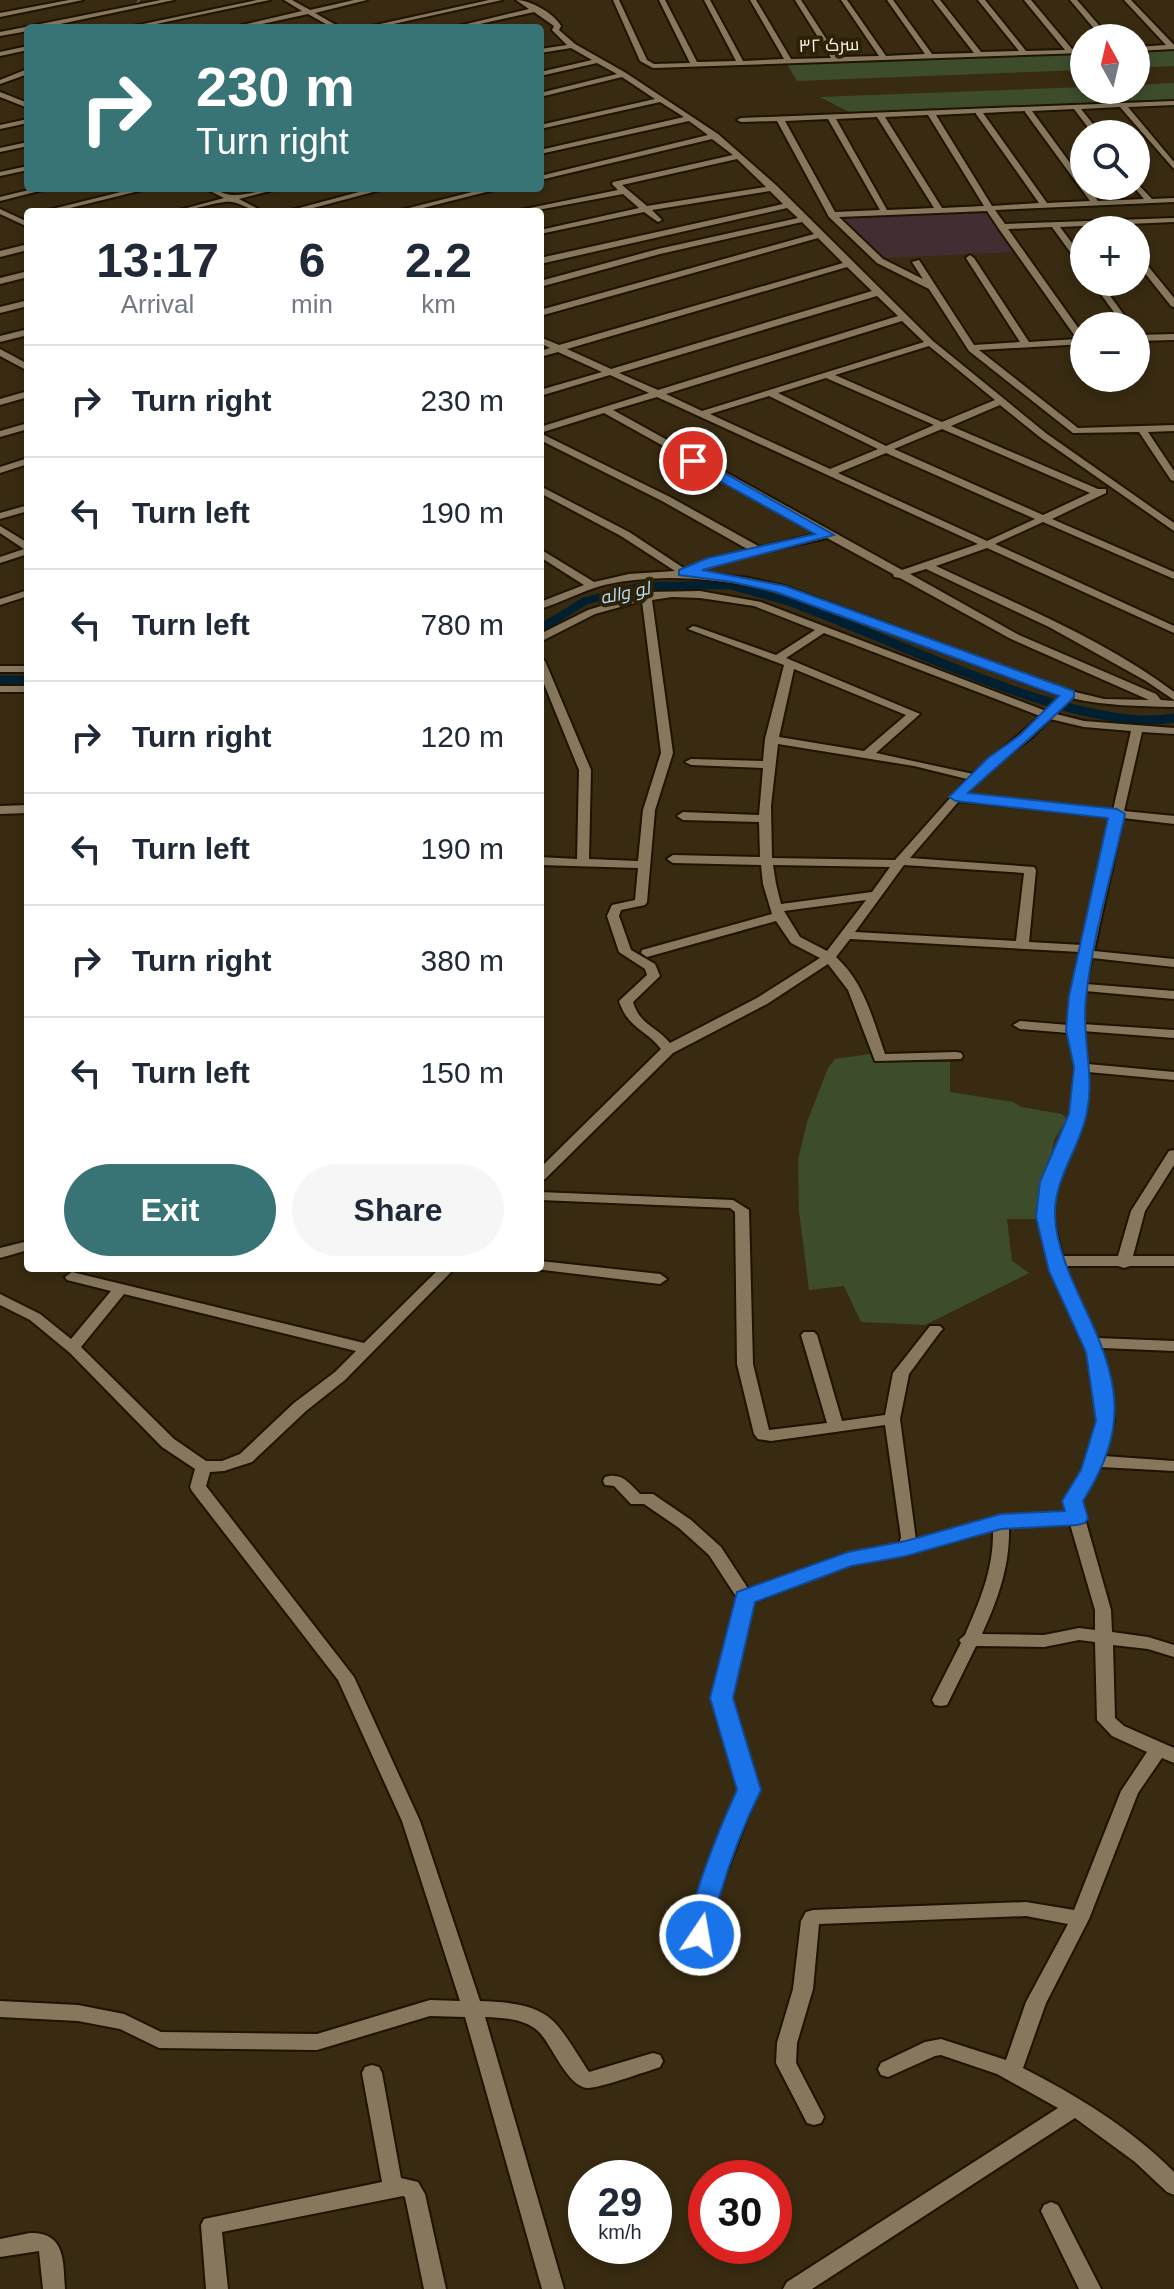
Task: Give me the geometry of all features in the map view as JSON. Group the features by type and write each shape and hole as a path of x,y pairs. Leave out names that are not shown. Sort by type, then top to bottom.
{"street":[{"path":"0,15 80,0"},
{"path":"106,0 136,24"},
{"path":"49,24 171,0"},
{"path":"154,24 267,0"},
{"path":"287,0 330,24"},
{"path":"253,24 364,0"},
{"path":"384,24 499,0"},
{"path":"519,0 537,9 572,46 623,75 715,136 774,188 817,236 930,343 1001,401 1174,528"},
{"name":"سرک ۳۲","path":"616,0 647,64 741,64 1070,51"},
{"path":"662,0 695,65"},
{"path":"707,0 741,64"},
{"path":"753,0 789,62"},
{"path":"798,0 836,60"},
{"path":"844,0 884,58"},
{"path":"890,0 930,57"},
{"path":"936,0 979,55"},
{"path":"981,0 1024,53"},
{"path":"1027,0 1070,51"},
{"path":"1073,0 1094,24"},
{"path":"1127,0 1172,47"},
{"path":"18,2 34,9"},
{"path":"471,24 537,9"},
{"path":"0,34 24,29"},
{"path":"544,51 572,46"},
{"path":"1150,48 1172,47"},
{"path":"0,54 24,49"},
{"path":"544,73 597,61"},
{"path":"0,82 24,73"},
{"path":"544,94 623,75"},
{"path":"0,94 24,104"},
{"path":"0,105 24,100"},
{"path":"544,126 659,100"},
{"path":"741,120 1170,103 1174,112"},
{"path":"1122,105 1174,167"},
{"path":"1076,107 1086,120"},
{"path":"1028,110 1095,203"},
{"path":"979,112 1045,206"},
{"path":"931,113 989,208 1070,322"},
{"path":"880,115 939,210"},
{"path":"831,117 885,213"},
{"path":"544,151 690,118"},
{"path":"780,119 832,215 880,261 932,287"},
{"path":"0,127 24,122"},
{"path":"544,177 715,136"},
{"path":"0,150 24,145"},
{"path":"658,220 616,184 739,156"},
{"path":"0,174 24,169"},
{"path":"544,231 645,209 774,188"},
{"path":"535,208 625,191"},
{"path":"0,199 30,192"},
{"path":"61,208 130,192"},
{"path":"216,192 251,208"},
{"path":"193,208 260,192"},
{"path":"304,208 368,192"},
{"path":"414,208 481,192"},
{"path":"832,215 1174,200"},
{"path":"544,260 788,205"},
{"path":"0,211 24,223"},
{"path":"0,222 24,217"},
{"path":"544,283 658,252 804,219"},
{"path":"1054,225 1070,246"},
{"path":"1002,227 1070,225"},
{"path":"544,312 817,236"},
{"path":"0,254 24,248"},
{"path":"970,258 1026,344"},
{"path":"916,262 972,348 1076,431 1174,428"},
{"path":"544,353 847,264"},
{"path":"1150,274 1174,304"},
{"path":"0,281 24,275"},
{"path":"544,392 876,293"},
{"path":"0,310 24,304"},
{"path":"544,431 603,409 901,318"},
{"path":"0,339 24,333"},
{"path":"1150,338 1174,337"},
{"path":"544,342 1174,630"},
{"path":"972,348 1070,342"},
{"path":"701,414 930,343"},
{"path":"0,352 24,364"},
{"path":"0,369 24,365"},
{"path":"826,375 1098,493"},
{"path":"770,393 885,449 1174,576"},
{"path":"0,402 24,395"},
{"path":"829,473 1001,401"},
{"path":"603,409 898,575 1015,637 1152,696 1158,704"},
{"path":"0,434 24,427"},
{"path":"1142,430 1174,478"},
{"path":"544,435 757,550"},
{"path":"0,470 24,462"},
{"path":"898,575 986,545 1114,486"},
{"path":"544,491 625,534 684,573"},
{"path":"0,516 24,509"},
{"path":"0,529 24,546"},
{"path":"684,573 713,561 827,535"},
{"path":"0,560 24,551"},
{"path":"544,555 590,584"},
{"path":"928,566 1053,625 1150,679 1174,697"},
{"path":"544,604 590,584 631,577 684,573 732,578 780,588 1067,696 1104,702 1174,704"},
{"path":"544,637 615,601 667,592 730,597 1084,724 1174,731"},
{"path":"0,602 24,594"},
{"path":"646,595 667,753 649,810 641,902 616,908 613,916 625,952 650,967 654,976 626,1001 629,1016 638,1027 665,1044 668,1050"},
{"path":"693,629 784,661 914,714 867,755"},
{"path":"823,629 784,661 766,765 767,880 778,912 796,940 829,958 851,981 880,1058 956,1056"},
{"path":"0,669 24,669"},
{"path":"544,671 585,770 583,863"},
{"path":"0,689 24,689"},
{"path":"544,1172 668,1050 762,1001 829,958 900,863 956,797 1025,738 1067,696"},
{"path":"1012,2072 1036,2002 1080,1919 1130,1791 1166,1753 1118,1731 1106,1720 1103,1610 1072,1501 1095,1461 1106,1421 1096,1352 1058,1271 1046,1217 1050,1182 1078,1114 1082,1067 1075,1029 1079,987 1137,729"},
{"path":"771,739 976,778"},
{"path":"691,762 766,765"},
{"path":"956,797 1174,820"},
{"path":"0,810 24,809"},
{"path":"683,816 767,819"},
{"path":"673,859 900,863 1030,870 1022,944"},
{"path":"544,861 644,865"},
{"path":"647,953 778,912 877,895"},
{"path":"846,935 1022,944 1174,963"},
{"path":"1079,987 1174,995"},
{"path":"1020,1025 1174,1034"},
{"path":"1082,1067 1174,1076"},
{"path":"1124,1263 1138,1211 1172,1159"},
{"path":"544,1196 733,1204 742,1210 745,1364 760,1430 764,1435 771,1436 892,1419"},
{"path":"0,1253 24,1246"},
{"path":"1057,1261 1174,1261"},
{"path":"544,1266 660,1279"},
{"path":"0,1299 35,1317 72,1347 168,1443 203,1467 224,1466 246,1458 367,1349 444,1272"},
{"path":"72,1277 367,1349"},
{"path":"72,1347 121,1289"},
{"path":"906,1549 909,1537 892,1419 901,1373 935,1329"},
{"path":"809,1335 836,1427"},
{"path":"1092,1343 1174,1346"},
{"path":"1095,1461 1174,1466"},
{"path":"203,1467 198,1487 345,1677 411,1821 472,2007 553,2289"},
{"path":"611,1481 618,1481 637,1500 647,1498 685,1524 715,1551 745,1598 721,1698 749,1790 736,1817 707,1900 700,1935"},
{"path":"745,1598 848,1559 906,1549 1001,1522 1077,1518"},
{"path":"941,1700 995,1584 1004,1543 1001,1522"},
{"path":"968,1640 1044,1641 1079,1634 1104,1636 1174,1651"},
{"path":"814,2117 786,2063 787,2043 803,1989 810,1921 813,1917 1026,1909 1080,1919"},
{"path":"0,2009 78,2013 124,2022 159,2040 317,2042 430,2008 472,2007 530,2016 545,2025 582,2078 588,2080 653,2061"},
{"path":"888,2069 932,2048 941,2047 1012,2072 1074,2108 1162,2172 1174,2186"},
{"path":"372,2073 393,2189"},
{"path":"794,2289 1074,2108"},
{"path":"217,2289 211,2225 411,2188 415,2194 435,2289"},
{"path":"1051,2211 1090,2289"},
{"path":"0,2248 47,2242 52,2248 54,2289"}],"shaded area":[{"path":"987,214 1013,252 883,258 837,218"}],"green space":[{"path":"1174,49 1174,66 1150,67 1150,50"},
{"path":"1070,54 1070,71 797,81 787,64"},
{"path":"1174,83 1174,101 1150,102 1150,84"},
{"path":"1070,88 1070,104 1100,104 853,114 820,97"},
{"path":"870,1054 878,1062 950,1062 950,1092 1013,1102 1021,1107 1062,1114 1067,1119 1054,1140 1040,1219 1007,1219 1012,1261 1029,1273 925,1325 861,1322 844,1286 809,1290 799,1211 798,1160 807,1122 828,1068 835,1059"}],"waterway":[{"path":"122,8 136,5 139,0"},
{"name":"لو واله","path":"548,624 585,601 642,586 729,585 790,602 843,623"},
{"name":"لو واله","path":"544,627 552,622"},
{"name":"لو واله","path":"843,623 960,671 1053,703 1138,720 1174,718"},
{"name":"لو واله","path":"0,680 24,680"}],"route":[{"path":"693,461 827,535 713,561 684,573 732,578 780,588 1069,694 1025,738 993,761 956,797 1117,814 1077,996 1075,1030 1082,1067 1078,1114 1050,1182 1046,1217 1058,1271 1096,1352 1106,1421 1092,1470 1072,1501 1077,1518 1001,1522 906,1549 848,1559 745,1598 721,1698 749,1790 736,1817 707,1900 700,1935"}]}
